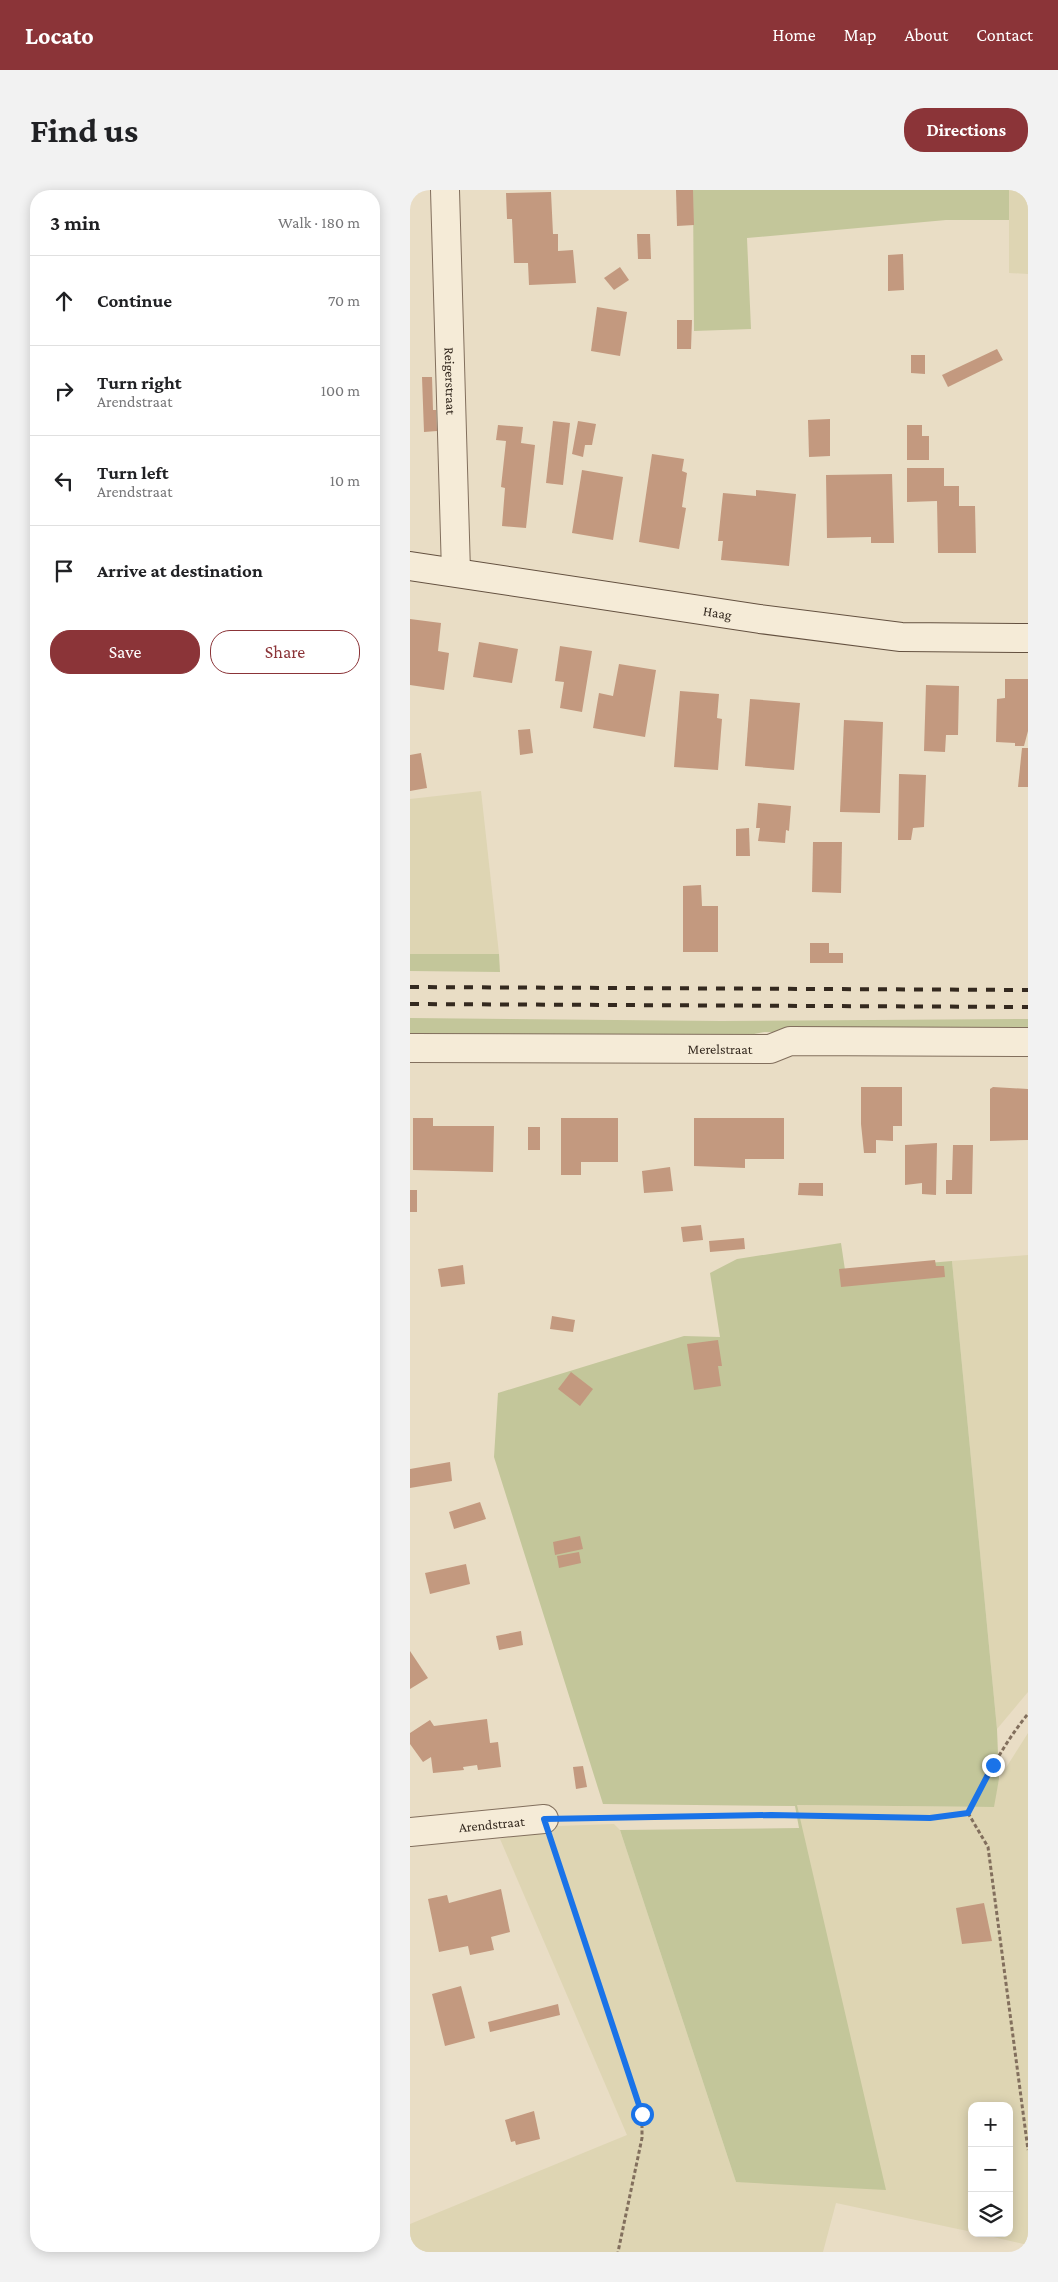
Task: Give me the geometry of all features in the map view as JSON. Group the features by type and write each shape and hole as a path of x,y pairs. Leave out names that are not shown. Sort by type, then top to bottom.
{"street":[{"name":"Reigerstraat","path":"445,190 456,572"},
{"name":"Haag","path":"410,566 760,619 901,637 1028,638"},
{"name":"Merelstraat","path":"410,1048 770,1049 790,1041 1028,1042"},
{"name":"Arendstraat","path":"410,1832 544,1819"}],"path":[{"path":"1028,1714 1014,1730 997,1758 968,1813 988,1847 1028,2150"},
{"name":"Arendstraat","path":"544,1819 771,1815 930,1818 968,1813"},
{"path":"544,1819 642,2114 642,2138 618,2252"}],"shaded area":[{"path":"1009,190 1028,190 1028,274 1009,273"},
{"path":"481,791 499,954 410,954 410,799"},
{"path":"1028,1255 1028,1692 997,1729 952,1261"},
{"path":"1028,1733 1028,2245 993,2237 1013,2237 1013,2102 968,2102 968,2231 836,2203 823,2252 413,2252 410,2249 410,2224 627,2135 500,1839 557,1826 614,1824 620,1830 736,2182 801,1828 796,1805 993,1807 999,1779"}],"green space":[{"path":"693,190 1009,190 1009,220 946,220 747,238 751,329 694,331"},
{"path":"410,954 499,954 500,972 410,971"},
{"path":"410,1018 721,1021 1028,1019 1028,1035 764,1032 730,1039 410,1037"},
{"path":"841,1243 845,1270 952,1261 997,1729 999,1779 994,1807 797,1805 886,2190 736,2182 620,1830 799,1828 795,1806 603,1804 494,1457 498,1393 684,1336 720,1337 710,1273 737,1259"}],"building":[{"path":"676,190 693,190 694,225 677,226"},
{"path":"551,192 553,234 558,234 558,251 573,250 576,283 529,285 528,263 514,263 512,219 507,219 506,193"},
{"path":"637,234 650,234 651,259 638,259"},
{"path":"903,254 904,290 888,291 888,255"},
{"path":"620,267 629,280 614,290 604,278"},
{"path":"597,307 627,312 620,356 591,351"},
{"path":"677,320 692,320 691,349 677,349"},
{"path":"997,349 1003,360 948,387 942,375"},
{"path":"911,355 925,355 925,374 911,373"},
{"path":"422,377 432,377 433,410 436,410 437,431 424,432"},
{"path":"830,419 830,456 809,457 808,420"},
{"path":"553,421 570,423 563,485 546,483"},
{"path":"578,421 596,424 592,445 585,445 583,457 572,454"},
{"path":"498,425 523,427 521,443 535,445 526,528 502,526 505,488 501,487 506,441 496,440"},
{"path":"907,425 922,425 922,436 929,436 929,460 907,460"},
{"path":"652,454 684,459 682,471 687,473 682,507 686,508 679,549 639,542"},
{"path":"907,468 944,468 944,486 959,486 959,506 975,506 976,553 938,553 937,501 907,502"},
{"path":"582,470 623,477 613,540 572,533"},
{"path":"892,474 894,543 871,543 871,537 827,538 826,475"},
{"path":"756,490 796,494 789,566 721,560 723,541 718,541 723,493 756,496"},
{"path":"410,619 441,623 438,651 449,653 444,690 410,685"},
{"path":"479,642 518,649 512,683 473,677"},
{"path":"560,646 592,651 582,712 560,708 564,682 555,681"},
{"path":"619,664 656,670 645,737 593,728 599,693 613,696"},
{"path":"1005,679 1028,679 1028,731 1024,746 1015,746 1015,743 996,742 997,699 1005,698"},
{"path":"926,685 959,686 958,735 946,735 945,752 924,751"},
{"path":"680,691 719,694 717,718 722,719 718,770 674,767"},
{"path":"750,699 800,703 794,770 745,766"},
{"path":"844,720 883,722 880,813 840,812"},
{"path":"530,729 533,753 520,755 518,730"},
{"path":"1022,748 1028,748 1028,787 1018,787"},
{"path":"421,753 427,788 410,791 410,755"},
{"path":"899,774 926,775 924,827 913,828 911,840 898,840"},
{"path":"758,803 791,806 789,831 786,830 785,843 758,841 760,828 756,828"},
{"path":"749,828 750,856 736,856 736,829"},
{"path":"813,842 842,842 841,893 812,892"},
{"path":"701,885 702,906 718,906 718,952 683,952 683,886"},
{"path":"810,943 829,943 829,953 843,953 843,963 810,963"},
{"path":"861,1087 902,1087 902,1126 893,1126 893,1141 876,1140 876,1153 864,1153 861,1124"},
{"path":"993,1087 1028,1089 1028,1140 990,1141 990,1089"},
{"path":"413,1118 433,1118 433,1126 494,1126 493,1172 413,1170"},
{"path":"561,1118 618,1118 618,1162 581,1162 581,1175 561,1175"},
{"path":"694,1118 784,1118 784,1159 745,1159 745,1168 694,1166"},
{"path":"528,1127 540,1127 540,1150 528,1150"},
{"path":"937,1143 936,1195 922,1194 922,1183 905,1185 905,1145"},
{"path":"953,1145 973,1145 972,1194 946,1194 946,1180 952,1180"},
{"path":"670,1167 673,1191 644,1193 642,1171"},
{"path":"799,1183 823,1183 823,1196 798,1195"},
{"path":"410,1190 417,1190 417,1212 410,1212"},
{"path":"701,1225 703,1240 683,1242 681,1227"},
{"path":"744,1238 745,1249 710,1252 709,1241"},
{"path":"935,1260 936,1266 944,1266 945,1277 841,1287 839,1269"},
{"path":"463,1265 465,1284 441,1287 438,1269"},
{"path":"552,1316 575,1320 573,1332 550,1329"},
{"path":"718,1340 722,1366 718,1366 721,1386 694,1390 687,1344"},
{"path":"571,1372 593,1389 580,1406 558,1389"},
{"path":"450,1462 452,1481 410,1488 410,1469"},
{"path":"480,1502 486,1519 454,1529 449,1512"},
{"path":"580,1536 583,1549 555,1555 553,1542"},
{"path":"579,1552 581,1563 559,1568 557,1556"},
{"path":"466,1564 470,1584 430,1594 425,1573"},
{"path":"521,1631 523,1645 499,1650 496,1636"},
{"path":"410,1651 428,1678 410,1689"},
{"path":"487,1719 490,1743 498,1742 501,1767 478,1770 477,1765 463,1767 464,1770 433,1773 431,1757 423,1762 410,1744 410,1733 430,1720 434,1726"},
{"path":"583,1766 587,1787 576,1789 573,1767"},
{"path":"501,1889 510,1932 491,1937 494,1950 470,1955 468,1946 439,1952 428,1899 447,1895 449,1903"},
{"path":"984,1903 992,1941 962,1944 956,1908"},
{"path":"461,1986 475,2038 445,2046 432,1994"},
{"path":"558,2004 560,2015 490,2032 488,2022"},
{"path":"534,2111 540,2139 516,2145 515,2141 511,2142 505,2120"}],"railway":[{"path":"410,987 1028,990"},
{"path":"410,1004 1028,1007"}],"route":[{"path":"642,2114 544,1819 771,1815 930,1818 968,1813 993,1765"}]}
